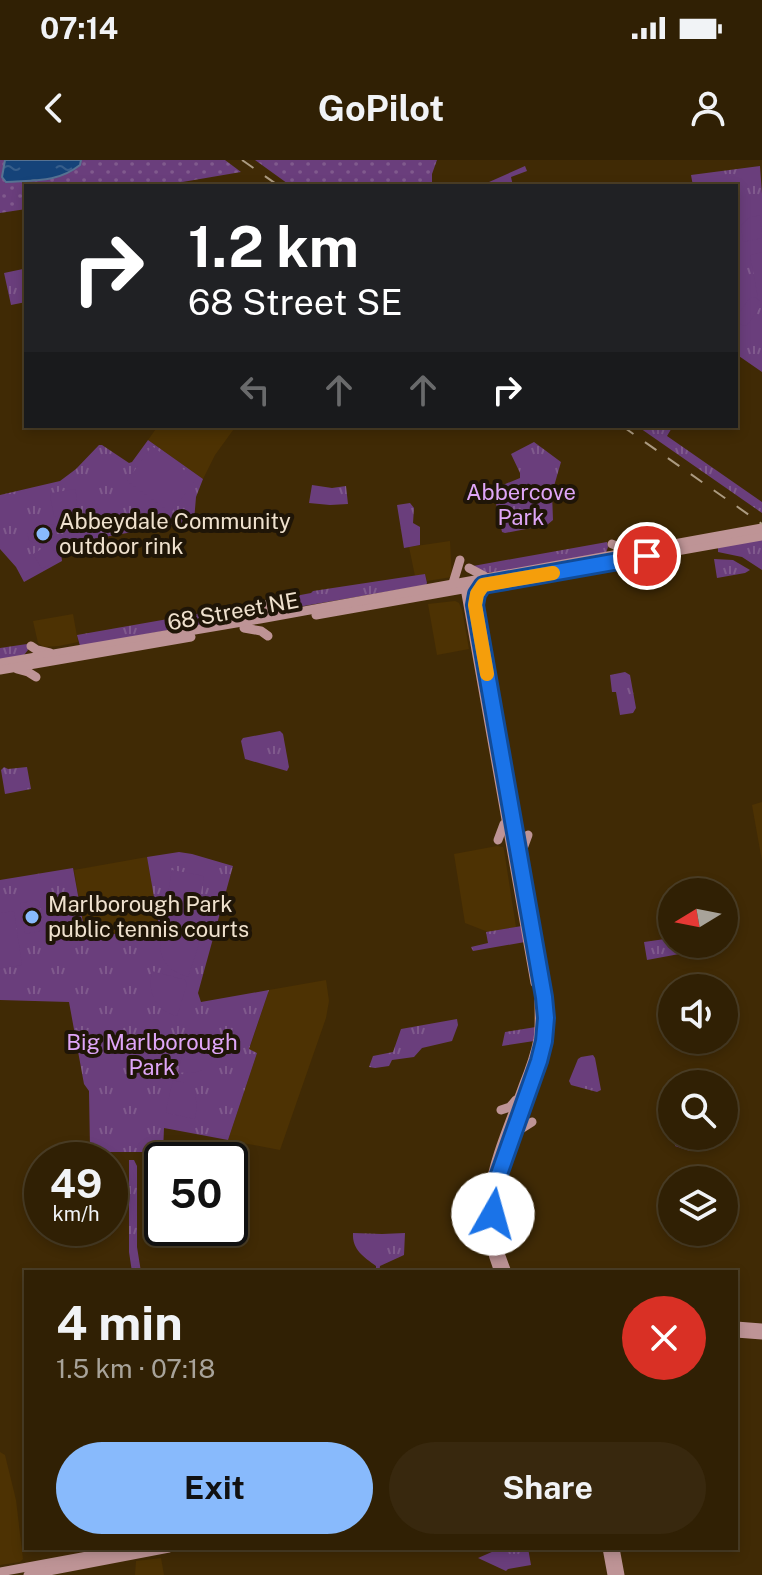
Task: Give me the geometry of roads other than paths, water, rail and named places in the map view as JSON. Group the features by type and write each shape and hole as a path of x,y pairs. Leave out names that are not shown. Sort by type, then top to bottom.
{"main road":[{"path":"498,1270 487,1230 487,1199 492,1175 536,1048 539,1001 505,817 471,602 485,582 762,528"},
{"path":"463,585 762,536"},
{"path":"612,544 631,552"},
{"path":"460,560 463,585 471,602 520,857 546,1018 539,1061 498,1177 494,1200 494,1229 506,1270"},
{"path":"469,568 485,582"},
{"name":"68 Street NE","path":"0,670 444,592 463,585"},
{"name":"68 Street NE","path":"0,663 463,585"},
{"path":"444,592 471,602"},
{"path":"263,604 290,614"},
{"path":"244,628 261,631 268,636"},
{"path":"31,646 53,654"},
{"path":"13,668 36,677"},
{"path":"498,840 505,817"},
{"path":"520,857 528,835"},
{"path":"501,1110 510,1107 519,1098"},
{"path":"513,1134 532,1122"},
{"path":"738,1326 762,1328"},
{"path":"738,1333 762,1335"},
{"path":"0,1572 120,1550"},
{"path":"28,1575 159,1550"},
{"path":"607,1550 612,1575"},
{"path":"615,1550 620,1575"}],"water":[{"path":"5,160 81,160 80,165 71,171 54,178 6,182 2,177"}],"railway":[{"path":"242,160 276,184"},
{"path":"625,428 762,524"}],"place":[{"name":"Abbeydale Community outdoor rink","path":"43,534"},
{"name":"Marlborough Park public tennis courts","path":"32,917"}],"park label":[{"name":"Abbercove Park","path":"521,504"},
{"name":"Big Marlborough Park","path":"152,1054"}]}
